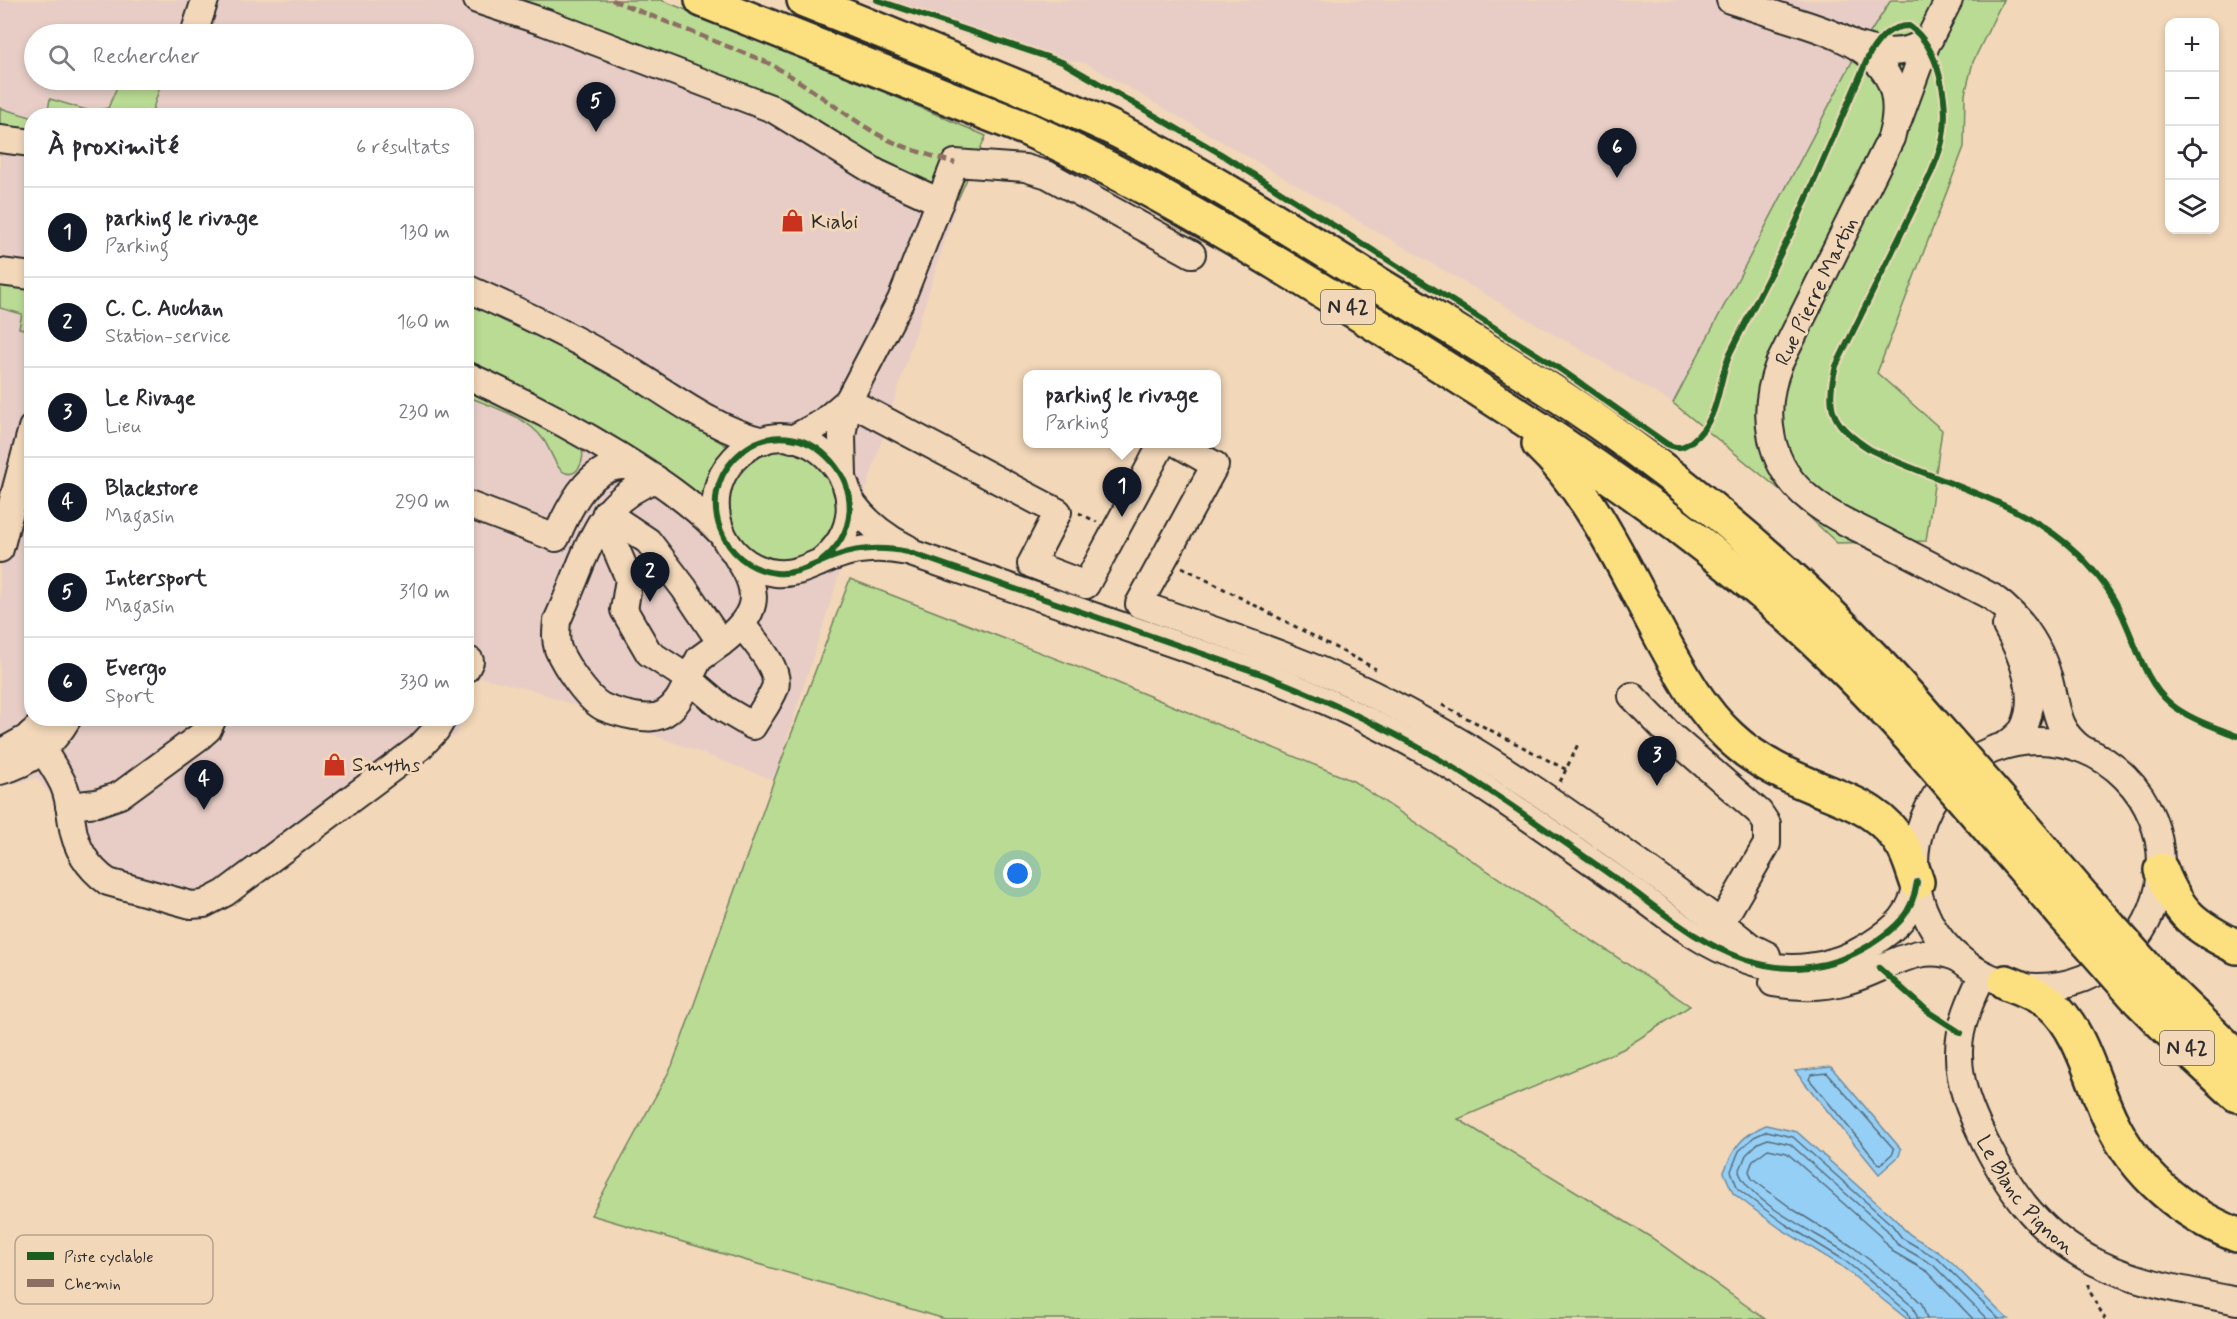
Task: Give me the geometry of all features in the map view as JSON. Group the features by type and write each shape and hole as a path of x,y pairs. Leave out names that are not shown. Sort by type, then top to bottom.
{"highway":[{"name":"N 42","path":"702,0 1018,125 1070,148 1232,237 1450,371 1617,482 1734,570 1850,674 1924,733 2073,906 2149,990 2194,1055 2237,1095"},
{"name":"N 42","path":"804,0 1020,88 1117,131 1235,196 1528,376 1672,477 1756,547 1834,618 1901,687 1924,733"},
{"path":"1450,371 1527,432 1551,454 1571,479 1592,509 1688,685 1716,722 1745,750 1762,762 1810,785 1853,801 1877,817 1904,848 1917,882"},
{"path":"2161,870 2174,900 2191,920 2237,946"},
{"path":"1994,978 2042,998 2062,1017 2079,1045 2111,1122 2146,1174 2196,1216 2237,1235"},
{"name":"N 42","path":"2149,990 2237,1057"}],"street":[{"path":"198,24 206,0"},
{"path":"477,0 544,22 773,109 877,173 940,202"},
{"name":"Rue Pierre Martin","path":"1730,0 1827,31 1859,46 1877,61 1890,81 1895,114 1893,132 1881,160 1775,373 1768,402 1768,420 1778,459 1788,476 1811,500 1827,511 1970,586 2005,607 2029,634 2049,679 2059,723 2068,738 2082,749"},
{"path":"1893,132 1930,38 1949,0"},
{"path":"1859,46 1880,52 1901,52 1914,48 1930,38"},
{"path":"0,139 24,143"},
{"path":"819,562 832,552 842,538 849,514 842,436 848,401 892,320 955,163 1025,168 1048,175 1192,254"},
{"path":"0,272 24,275"},
{"path":"474,292 563,333 724,428 763,441"},
{"path":"474,379 535,408 647,474 694,507 727,543 748,573 754,592 751,610 742,625 699,659 679,699 665,713 645,718 603,707 587,694 559,649 556,634 557,621 596,528 606,513 632,491 647,474"},
{"path":"792,439 822,423 848,401"},
{"path":"848,401 1058,512 1031,564 1086,585 1160,448"},
{"path":"926,556 882,533 861,514 834,462 822,451 808,443 777,438 763,441 740,453 728,466 719,482 715,507 727,543 757,568 775,573 802,570 845,553 868,548 892,549 926,556 1264,675 1383,728 1486,789 1695,935 1739,971 1763,981 1792,985 1842,982 1903,958 1936,951 1948,953 1994,978 2037,987 2068,983 2087,976 2114,960 2136,938 2147,920 2158,891 2161,870 2156,832 2141,797 2115,769 2082,749 2044,741 2006,745 1971,761 1951,777 1935,797 1919,832 1916,857 1917,882 1923,907 1935,930 1960,959"},
{"path":"1185,448 1215,465 1139,604 1278,654 1371,693 1454,738 1551,800 1760,952 1782,960 1820,967"},
{"path":"0,549 24,458"},
{"path":"474,507 556,538 571,505 592,479 605,469 617,465 647,474"},
{"path":"606,513 648,541 684,588 721,643"},
{"path":"606,513 613,542 629,579 624,610 649,653 689,679 724,709 753,726 775,686 775,673 770,662 742,625"},
{"name":"Rue Pierre Martin","path":"1970,586 2005,624 2025,670 2030,705 2027,718 2021,731 2006,745"},
{"path":"1632,696 1669,734 1759,812 1767,824 1767,844 1721,923"},
{"path":"0,753 40,734 57,735 63,726"},
{"path":"69,806 97,803 120,795 199,737 209,726"},
{"path":"40,734 64,786 75,839 89,865 108,882 191,905 204,904 225,893 419,748 438,726"},
{"path":"0,771 19,765 40,734"},
{"path":"1695,935 1724,951 1760,964 1785,968 1820,967 1858,952 1893,928 1913,903 1917,882"},
{"name":"Le Blanc Pignon","path":"1994,978 1961,1033 1959,1067 1968,1104 1994,1159 2018,1199 2054,1236 2095,1262 2140,1280 2237,1301"}],"path":[{"path":"1072,509 1114,531"},
{"path":"1164,557 1376,669"},
{"path":"1439,703 1566,771"},
{"path":"1551,800 1579,742"},
{"path":"2095,1262 2090,1274 2089,1290 2105,1319"}],"shaded area":[{"path":"0,0 512,0 784,98 874,156 958,199 774,780 536,691 479,677 474,683 474,108 24,108 24,726 460,726 456,736 442,739 194,913 69,847 54,798 37,778 0,787"},
{"path":"862,0 1891,0 1854,58 1673,403 1086,63 1006,49"}],"green space":[{"path":"512,0 661,0 795,53 986,136 958,199 874,156 784,98"},
{"path":"1891,0 2003,0 1973,62 1965,94 1964,147 1877,373 1942,430 1926,541 1837,543 1785,494 1673,403 1854,58"},
{"path":"116,90 159,90 153,108 108,108"},
{"path":"50,99 80,108 48,108"},
{"path":"0,108 24,115 24,135 0,132"},
{"path":"0,283 24,287 24,329 19,328 22,314 0,308"},
{"path":"474,304 523,326 620,377 728,447 710,470 704,500 474,368"},
{"path":"474,391 528,417 581,447 583,458 579,468 572,473 562,471 536,431 518,418 474,399"},
{"path":"782,451 803,455 821,467 833,485 837,506 833,527 821,545 803,557 782,561 761,557 743,545 731,527 727,506 731,485 743,467 761,455"},
{"path":"850,579 1106,678 1353,781 1690,1006 1623,1049 1458,1119 1652,1238 1765,1319 945,1319 591,1215 672,1066 774,780"}],"water":[{"path":"1831,1067 1901,1149 1899,1156 1879,1174 1795,1071"},
{"path":"1766,1125 1797,1132 1907,1232 1950,1261 2008,1319 1907,1319 1840,1265 1781,1229 1733,1193 1724,1172 1731,1156 1744,1138"}],"marked path":[{"path":"612,0 764,61 879,135 911,149 955,163"}],"cycle path":[{"path":"877,0 1062,62 1221,154 1563,371 1667,444 1677,447 1692,441 1708,422 1717,400 1730,353 1794,227 1870,53 1886,34 1896,28 1909,26 1920,35 1928,47 1940,77 1945,108 1942,142 1931,173 1836,366 1831,394 1835,416 1848,433 1871,450 1979,494 2032,520 2056,536 2078,554 2107,589 2121,613 2147,673 2162,695 2186,714 2237,736"},
{"path":"819,563 842,538 850,511 846,485 832,462 812,445 787,437 760,441 734,459 723,475 717,493 716,511 720,529 729,545 741,558 757,568 784,573 807,568 836,556 863,549 908,552 1264,675 1364,719 1437,758 1525,815 1685,929 1714,946 1744,959 1760,964 1792,968 1840,960 1870,945 1901,920 1911,903 1917,882"},
{"path":"1879,968 1930,1013 1961,1033"}],"place":[{"name":"Intersport","path":"596,132"},
{"name":"Evergo","path":"1617,178"},
{"name":"Kiabi","path":"793,221"},
{"name":"parking le rivage","path":"1122,517"},
{"name":"C. C. Auchan","path":"650,602"},
{"name":"Smyths","path":"334,764"},
{"name":"Le Rivage","path":"1657,786"},
{"name":"Blackstore","path":"204,810"}]}
